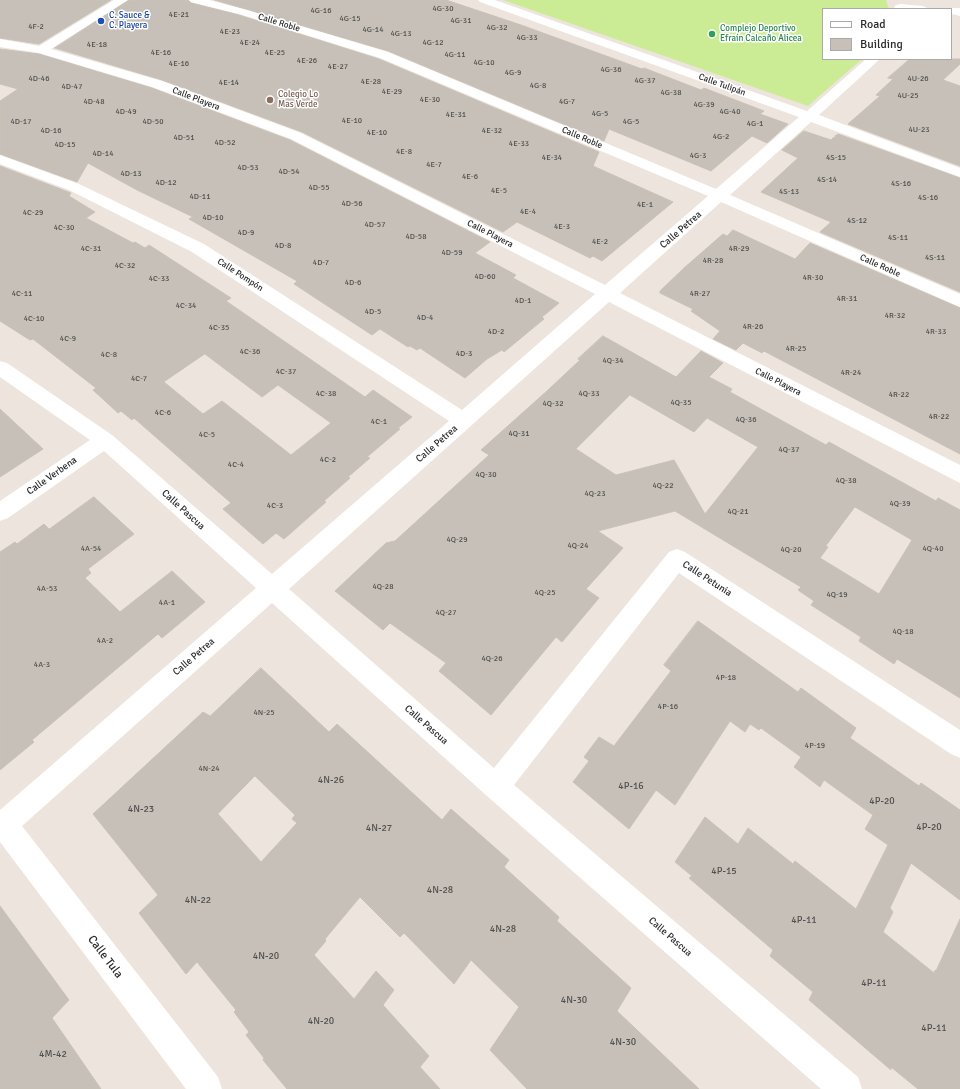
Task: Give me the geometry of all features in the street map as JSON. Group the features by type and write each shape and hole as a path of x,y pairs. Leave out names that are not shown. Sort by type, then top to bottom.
{"street":[{"path":"41,50 122,0"},
{"name":"Calle Roble","path":"195,0 243,12 384,55 720,196 960,301"},
{"name":"Calle Tulipán","path":"484,0 809,116 960,173"},
{"path":"898,5 917,8"},
{"name":"Calle Playera","path":"0,43 41,50 157,84 296,136 608,294 960,476"},
{"name":"Calle Petrea","path":"2,826 873,60"},
{"name":"Calle Pompón","path":"0,159 74,187 198,248 464,421"},
{"name":"Calle Pascua","path":"0,368 105,440 271,589 496,787 846,1089"},
{"name":"Calle Verbena","path":"0,512 105,440"},
{"name":"Calle Petunia","path":"496,787 677,559 960,745"},
{"name":"Calle Tula","path":"2,826 206,1089"}],"green space":[{"name":"Complejo Deportivo Efraín Calcaño Alicea","path":"503,0 886,0 889,8 822,8 822,60 861,60 808,106"}],"building":[{"path":"0,0 111,0 39,44 0,38"},
{"path":"129,0 188,0 191,3 239,15 379,59 599,152 593,166 673,202 602,261 593,256 590,258 517,222 503,232 302,132 162,80 55,48"},
{"path":"215,0 446,0 521,25 642,69 644,68 701,90 704,88 764,111 760,114 788,124 767,143 752,136 711,171 609,129 604,141 388,51"},
{"path":"0,49 39,54 152,88 290,140 490,242 475,253 516,275 513,278 559,303 542,317 544,319 504,352 502,350 487,359 465,378 420,348 417,350 410,346 408,347 380,329 372,335 294,284 297,281 189,219 193,217 137,190 88,163 77,182 0,154 0,101 18,89 0,84"},
{"path":"960,59 960,64 943,80 960,86 960,166 848,124 880,96 876,95 893,79 888,78 909,60"},
{"path":"804,131 831,140 834,137 837,138 835,136 838,134 960,178 960,292 820,232 831,222 761,192 798,158 782,150"},
{"path":"0,166 71,193 69,196 95,212 86,218 133,243 135,242 145,248 149,245 231,298 226,301 365,397 373,390 412,417 367,457 370,458 324,501 326,502 284,539 276,533 263,544 223,509 231,503 134,418 132,420 121,411 118,413 93,390 96,388 33,339 30,340 0,321","holes":["205,354 262,397 278,385 331,423 291,455 222,401 203,414 164,382"]},
{"path":"733,230 795,259 810,243 960,308 960,454 764,351 762,353 743,343 736,350 713,339 720,331 691,311 693,309 660,293 660,291 684,268 723,234 727,236"},
{"path":"603,336 676,377 701,351 723,363 709,377 732,389 730,392 826,445 829,442 936,501 938,498 960,510 960,698 897,659 894,664 859,641 861,637 811,605 814,601 798,590 801,587 675,511 598,531 623,548 586,589 599,598 562,642 556,637 491,715 439,671 446,663 390,623 383,630 335,591 386,543 395,541 489,455 481,450 580,360 578,359","holes":["630,395 694,432 707,418 758,447 705,514 674,460 616,475 576,449","855,507 912,540 879,594 820,558 828,547 826,546"]},
{"path":"0,409 43,449 0,477"},
{"path":"94,497 134,534 88,569 91,573 85,578 120,612 172,571 205,602 162,638 158,634 32,740 34,742 0,770 0,552 15,542 17,544 44,524 49,529"},
{"path":"698,621 798,692 801,688 856,728 850,738 919,786 921,783 960,810 960,900 911,863 890,908 893,912 883,932 934,973 960,919 960,1089 918,1089 891,1067 891,1070 809,1000 813,992 770,956 773,950 689,878 692,876 675,862 705,817 738,844 748,828 793,864 795,861 856,909 888,845 865,829 873,815 824,780 820,787 794,767 801,757 761,728 759,730 750,724 745,732 730,721 675,805 656,790 629,829 573,782 589,761 584,757 599,737 614,746 671,671 664,665"},
{"path":"261,668 329,732 337,724 442,820 451,809 509,860 504,867 559,917 557,921 631,988 617,1011 699,1089 527,1089 490,1050 519,1007 471,960 454,984 404,933 400,937 360,897 325,939 326,941 314,955 354,999 376,971 394,990 383,1005 429,1056 420,1067 440,1089 287,1089 263,1060 264,1058 246,1035 249,1032 234,1012 236,1010 197,962 186,974 139,913 158,895 93,814 203,712 210,716","holes":["255,776 295,815 292,819 297,823 261,862 218,814"]},
{"path":"0,906 69,1000 52,1018 101,1089 0,1089"}],"place":[{"name":"C. Sauce & C. Playera","path":"101,21"},
{"name":"Complejo Deportivo Efraín Calcaño Alicea","path":"712,34"},
{"name":"Colegio Lo Mas Verde","path":"270,100"}]}
